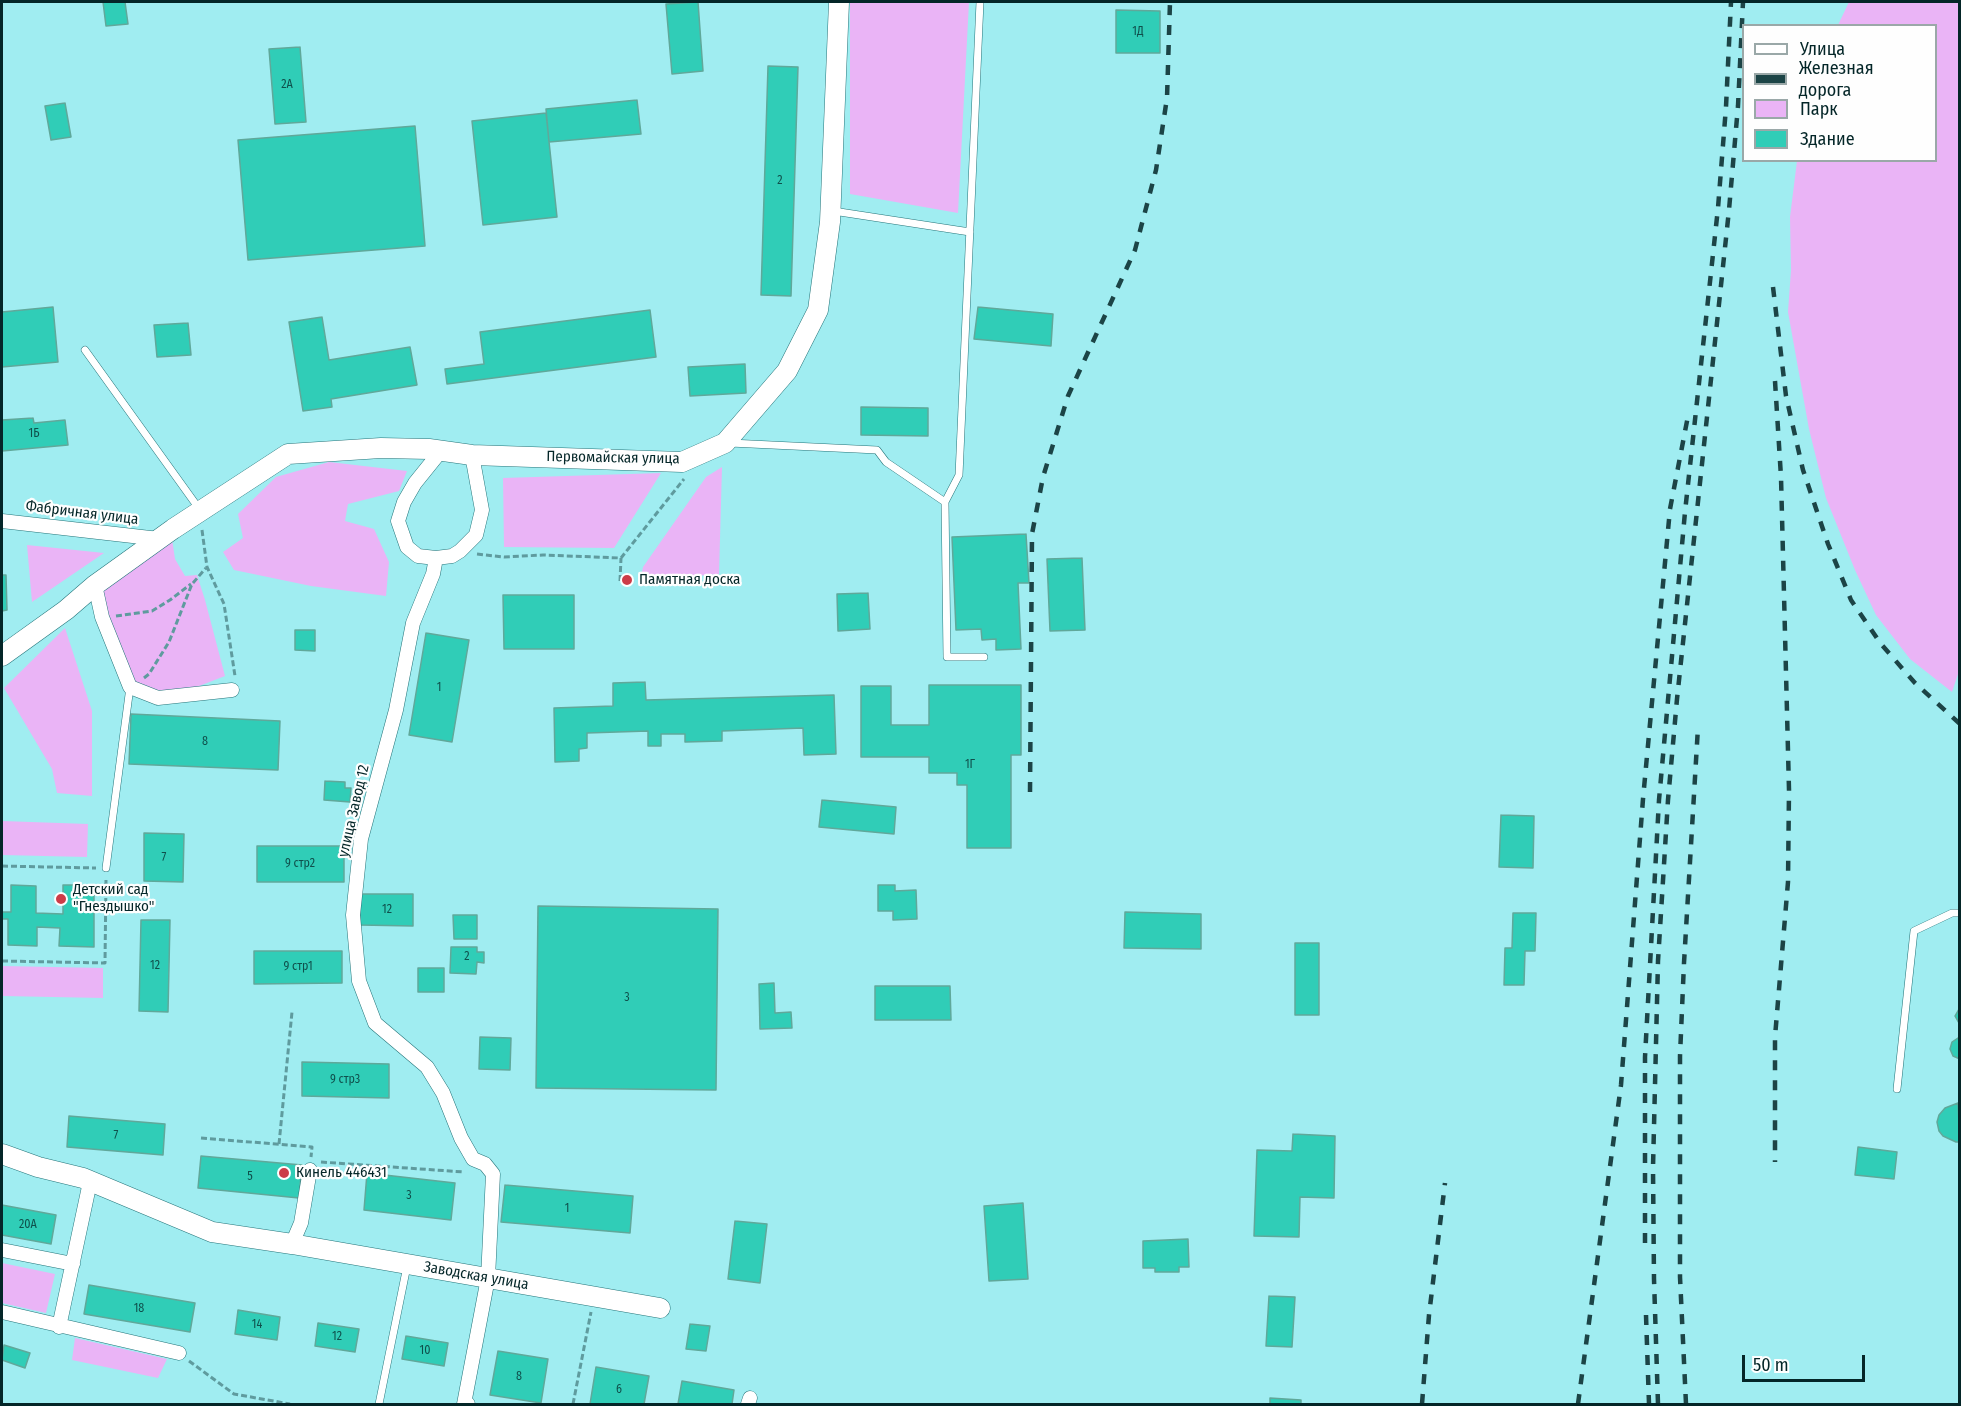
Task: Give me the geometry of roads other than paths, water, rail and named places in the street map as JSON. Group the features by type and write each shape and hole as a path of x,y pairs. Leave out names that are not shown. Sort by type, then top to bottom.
{"street":[{"name":"Первомайская улица","path":"2,656 66,610 95,585 200,510 288,454 381,448 429,449 472,455 682,462 725,443 787,371 818,310 831,211 839,2"},
{"path":"440,452 415,483 404,502 398,521 407,547 418,556 436,558 452,556 476,535 482,510 472,455"},
{"name":"Фабричная улица","path":"2,521 159,539"},
{"name":"улица Завод 12","path":"436,558 433,574 413,623 396,710 361,839 353,915 359,981 375,1023 427,1067 443,1093 461,1138 473,1159 485,1164 493,1174 488,1278"},
{"path":"95,585 102,617 130,687 158,698 234,683"},
{"name":"Заводская улица","path":"2,1154 38,1167 83,1178 212,1232 408,1263 660,1308"},
{"path":"292,1244 301,1223 310,1166"},
{"path":"59,1327 90,1182"},
{"path":"2,1250 73,1264"},
{"path":"466,1404 488,1278"},
{"path":"2,1312 179,1353"}],"lane":[{"path":"980,2 959,475 945,502 947,657 984,657"},
{"path":"831,211 970,232"},
{"path":"85,350 200,510"},
{"path":"725,443 877,450 886,462 945,502"},
{"path":"106,868 130,687"},
{"path":"1897,1089 1914,931 1953,913 1959,913"},
{"path":"380,1404 408,1263"}],"railway":[{"path":"1030,792 1032,534 1043,477 1068,396 1135,250 1156,170 1167,98 1170,2"},
{"path":"1645,1243 1645,1057 1659,800 1685,512 1718,208 1731,2"},
{"path":"1658,1404 1653,1168 1658,961 1677,699 1729,210 1738,106 1743,2"},
{"path":"1773,287 1786,396 1803,470 1828,544 1851,600 1881,644 1915,683 1960,724"},
{"path":"1775,381 1781,477 1789,790 1788,882 1775,1037 1775,1162"},
{"path":"1578,1404 1621,1085 1643,799 1670,509 1688,416"},
{"path":"1686,1404 1680,1277 1680,1056 1698,727"},
{"path":"1422,1404 1429,1315 1445,1183"},
{"path":"1646,1315 1649,1404"}],"place":[{"name":"Памятная доска","path":"627,580"},
{"name":"Детский сад \"Гнездышко\"","path":"61,899"},
{"name":"Кинель 446431","path":"284,1173"}]}
